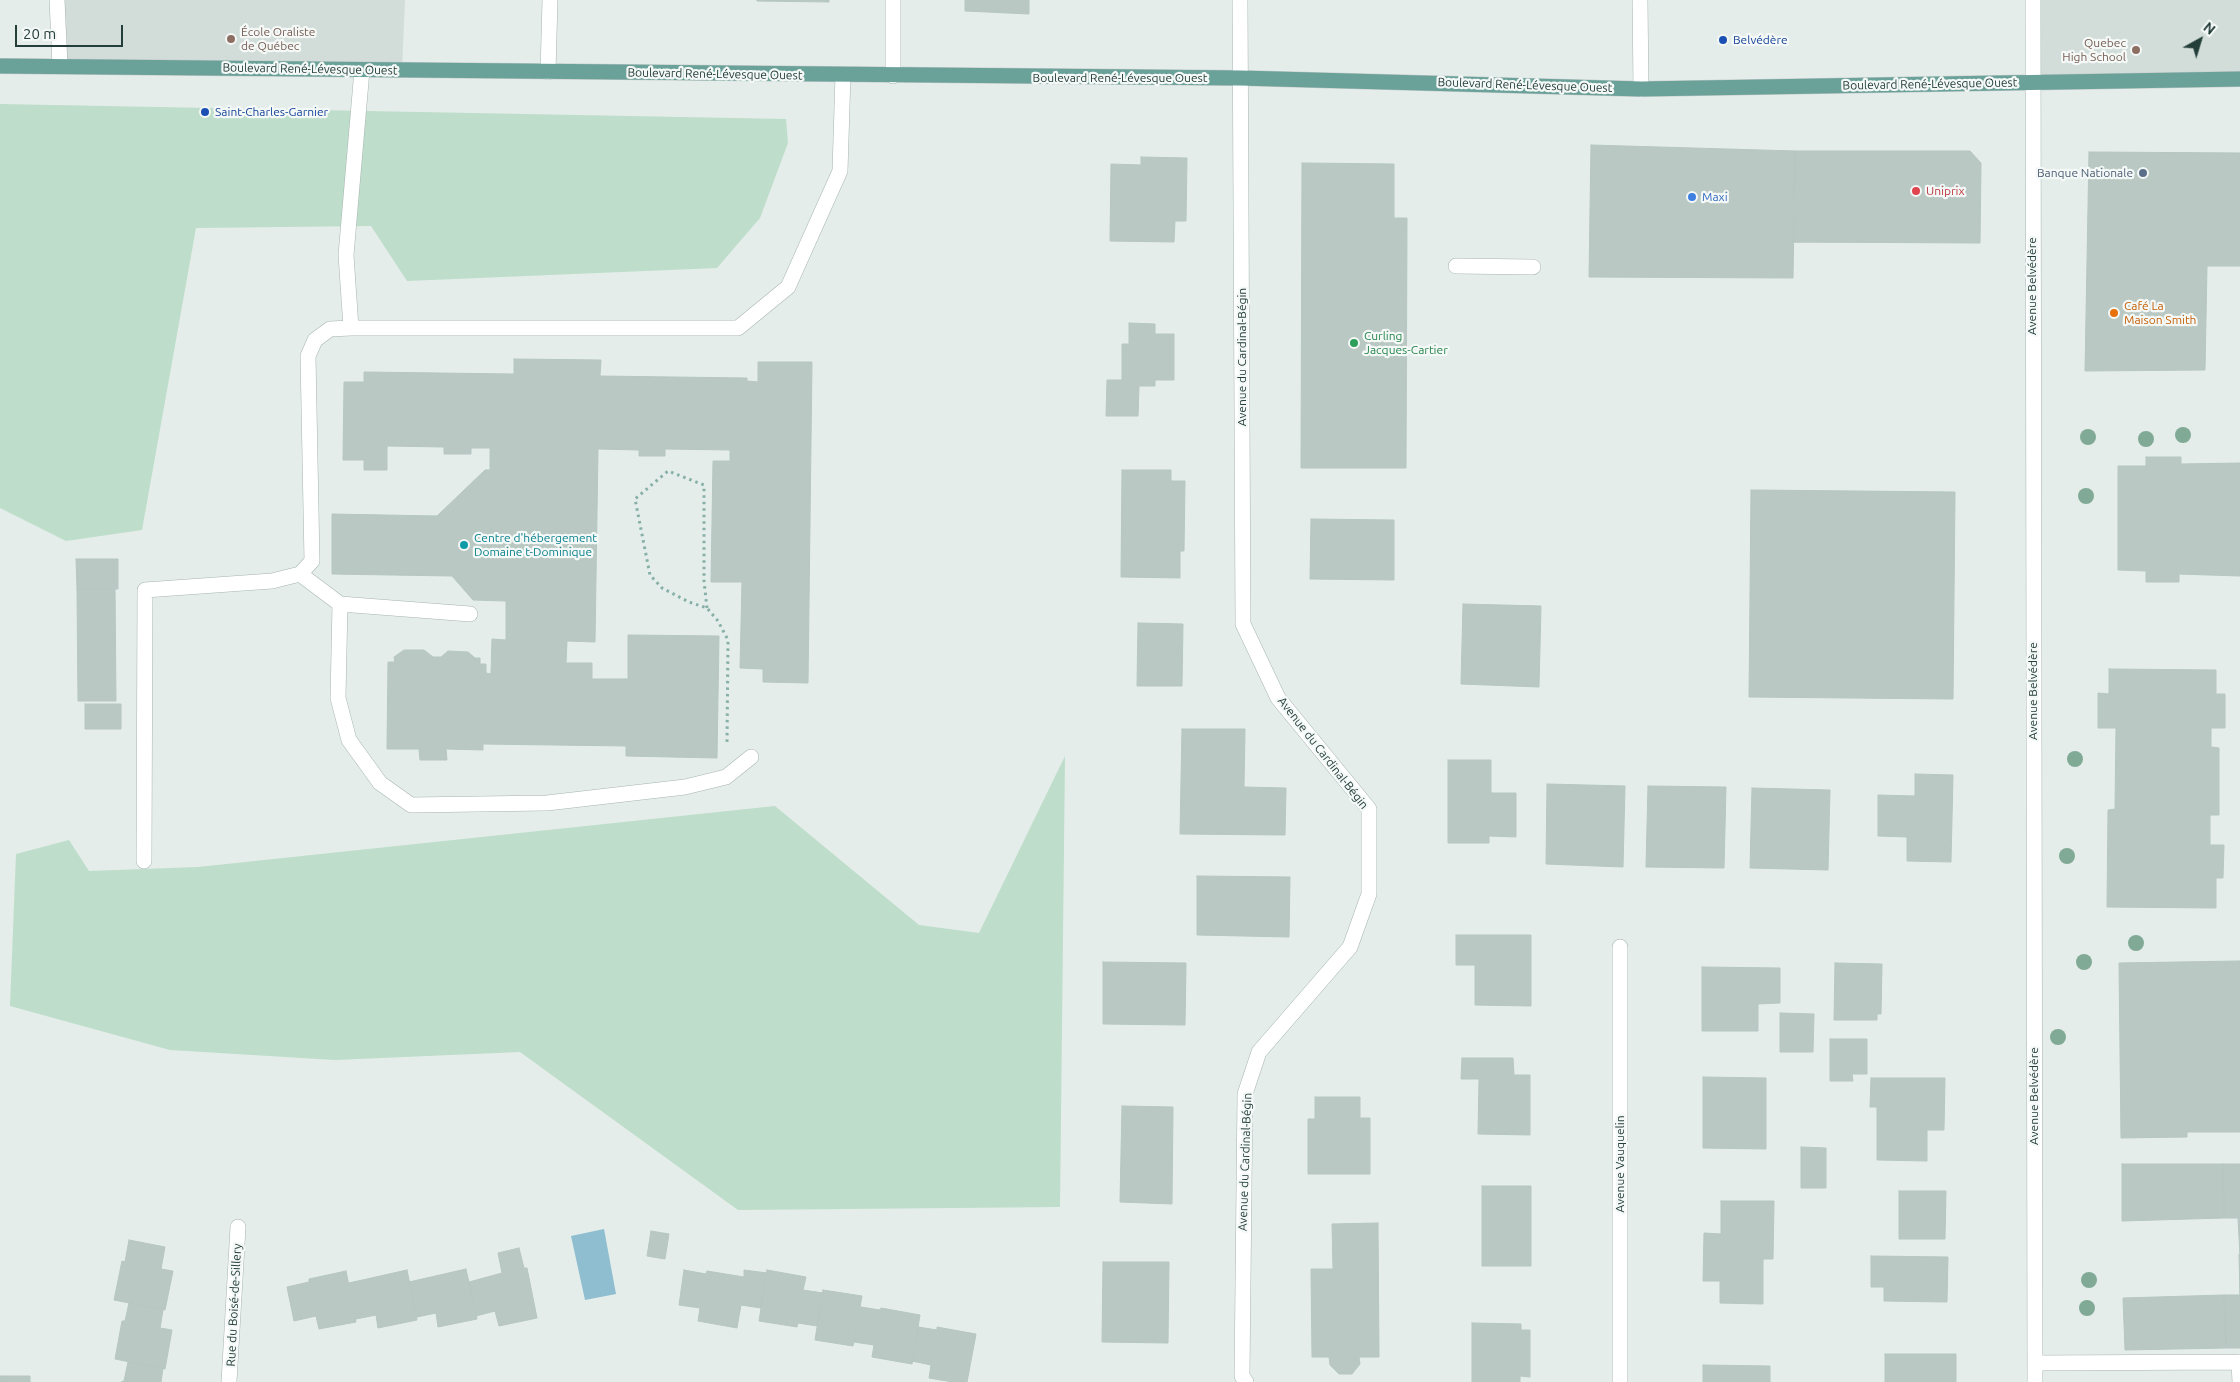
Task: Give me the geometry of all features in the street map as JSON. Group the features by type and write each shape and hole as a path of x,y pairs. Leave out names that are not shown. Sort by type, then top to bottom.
{"main road":[{"name":"Boulevard René-Lévesque Ouest","path":"0,66 60,65 893,76 1240,78 1641,89 2240,79"}],"street":[{"path":"57,0 60,65"},
{"path":"548,72 550,0"},
{"path":"893,0 893,76"},
{"name":"Avenue du Cardinal-Bégin","path":"1240,0 1243,624 1278,698 1369,809 1369,894 1350,947 1259,1052 1245,1094 1242,1376 1246,1382"},
{"path":"1640,0 1641,89"},
{"name":"Avenue Belvédère","path":"2033,0 2035,1382"},
{"path":"351,328 346,255 362,70"},
{"path":"144,861 145,590 272,581 300,574 312,561 308,356 315,340 330,329 351,328 738,328 788,287 840,171 843,75"},
{"path":"1456,266 1533,267"},
{"path":"300,574 340,604 470,614"},
{"path":"340,604 338,698 348,740 380,783 411,805 547,803 685,787 726,777 752,757"},
{"name":"Avenue Vauquelin","path":"1620,947 1620,1382"},
{"name":"Rue du Boisé-de-Sillery","path":"230,1382 238,1227"},
{"path":"2035,1363 2240,1362 2240,1382"}],"path":[{"path":"706,608 704,581 704,485 668,471 636,499 650,575 662,588 689,602 706,608 718,621 728,640 726,777"}],"shaded area":[{"name":"École Oraliste de Québec","path":"58,0 405,0 402,70 60,65"},
{"name":"Quebec High School","path":"2033,0 2240,0 2240,79 2032,82"}],"green space":[{"path":"0,104 786,119 788,143 760,218 717,268 407,281 371,226 196,228 142,530 66,541 0,508"},
{"path":"1065,756 1060,1207 738,1210 520,1052 335,1060 170,1050 10,1006 16,854 69,840 89,871 198,867 775,806 919,925 979,933"}],"water":[{"path":"604,1229 616,1294 585,1300 571,1236"}],"building":[{"path":"829,0 829,2 757,1"},
{"path":"965,0 1029,0 1029,14 965,11"},
{"name":"Maxi","path":"1591,145 1795,151 1793,278 1589,277"},
{"path":"1795,151 1970,151 1981,163 1980,243 1793,242"},
{"path":"2089,152 2240,153 2240,266 2207,266 2205,370 2085,371"},
{"path":"1141,157 1187,158 1186,221 1175,221 1174,242 1110,241 1111,164 1141,165"},
{"name":"Curling Jacques-Cartier","path":"1302,163 1394,164 1394,218 1407,218 1406,468 1301,468"},
{"path":"1129,323 1155,324 1155,334 1174,334 1174,380 1155,380 1155,386 1139,386 1138,416 1106,416 1107,380 1122,380 1122,344 1129,344"},
{"name":"Centre d'hébergement Domaine t-Dominique","path":"514,359 601,360 600,376 747,378 747,381 758,382 758,362 812,362 808,683 763,682 763,669 740,668 742,582 711,582 713,461 730,461 730,450 665,449 665,456 639,456 639,450 598,449 595,642 567,641 566,663 592,663 592,679 628,679 628,635 719,636 717,758 626,756 626,746 483,744 483,750 446,749 447,760 420,760 419,749 387,749 388,662 395,662 394,657 404,650 424,650 433,657 441,657 448,651 468,652 475,658 480,658 480,664 486,664 486,673 491,674 492,639 506,640 506,601 473,600 452,576 332,574 332,514 437,516 485,470 490,470 490,448 471,448 471,454 444,454 444,447 387,446 387,470 364,470 364,460 343,460 344,382 364,382 364,372 514,374"},
{"path":"2146,457 2181,457 2181,464 2240,463 2240,576 2179,574 2179,582 2146,582 2146,571 2118,570 2118,466 2146,466"},
{"path":"1122,470 1171,470 1171,481 1185,481 1184,551 1180,551 1180,578 1121,577"},
{"path":"1751,490 1955,492 1953,699 1749,697"},
{"path":"1311,519 1394,520 1394,580 1310,579"},
{"path":"76,559 118,559 118,589 77,589"},
{"path":"77,589 115,589 116,701 78,701"},
{"path":"1463,604 1541,606 1539,687 1461,684"},
{"path":"1138,623 1183,624 1182,686 1137,686"},
{"path":"2109,669 2216,670 2216,694 2225,694 2225,728 2211,728 2211,747 2219,748 2219,815 2210,815 2210,845 2224,845 2223,878 2216,878 2216,908 2107,907 2108,810 2115,809 2116,728 2098,728 2098,693 2109,694"},
{"path":"85,704 121,704 121,729 85,729"},
{"path":"1182,729 1245,729 1244,787 1286,788 1285,835 1180,834"},
{"path":"1448,760 1491,760 1491,793 1516,793 1516,837 1489,836 1489,843 1448,843"},
{"path":"1915,774 1953,775 1951,862 1907,861 1907,837 1878,836 1878,795 1915,796"},
{"path":"1547,784 1625,786 1623,867 1546,864"},
{"path":"1648,786 1726,787 1724,868 1646,867"},
{"path":"1752,788 1830,790 1828,870 1750,868"},
{"path":"1197,876 1290,877 1289,937 1197,935"},
{"path":"1456,935 1531,935 1531,1006 1475,1005 1475,965 1456,965"},
{"path":"2240,961 2240,1132 2187,1132 2187,1137 2121,1138 2119,963"},
{"path":"1103,962 1186,963 1185,1025 1103,1024"},
{"path":"1835,963 1882,964 1881,1014 1877,1014 1877,1020 1834,1020"},
{"path":"1702,967 1780,968 1780,1003 1758,1004 1758,1031 1702,1031"},
{"path":"1780,1013 1814,1014 1813,1052 1780,1052"},
{"path":"1830,1039 1867,1039 1867,1074 1852,1074 1853,1081 1830,1081"},
{"path":"1462,1058 1513,1058 1514,1075 1530,1075 1530,1135 1478,1134 1479,1079 1461,1079"},
{"path":"1703,1077 1766,1078 1766,1149 1703,1148"},
{"path":"1871,1078 1945,1078 1944,1130 1927,1130 1927,1161 1877,1160 1877,1107 1870,1107"},
{"path":"1315,1097 1360,1097 1360,1118 1370,1118 1370,1174 1308,1174 1308,1119 1315,1119"},
{"path":"1122,1106 1173,1107 1172,1204 1120,1202"},
{"path":"1801,1147 1826,1148 1826,1188 1801,1188"},
{"path":"2122,1164 2223,1164 2224,1218 2122,1221"},
{"path":"2223,1164 2240,1164 2240,1255 2238,1218 2224,1218"},
{"path":"1482,1186 1531,1186 1531,1266 1482,1266"},
{"path":"1899,1191 1946,1191 1945,1239 1899,1239"},
{"path":"1721,1201 1774,1201 1773,1259 1763,1259 1763,1304 1720,1303 1720,1281 1703,1281 1704,1233 1721,1234"},
{"path":"1378,1223 1379,1357 1359,1357 1360,1364 1352,1374 1339,1374 1330,1365 1329,1357 1312,1357 1311,1269 1333,1269 1332,1224"},
{"path":"651,1231 669,1234 665,1259 647,1256"},
{"path":"129,1240 165,1247 161,1269 173,1271 165,1310 114,1300 122,1261 125,1262"},
{"path":"519,1248 524,1268 527,1268 537,1318 499,1326 495,1311 476,1316 469,1282 502,1273 498,1253"},
{"path":"2239,1255 2240,1255 2240,1295"},
{"path":"1871,1256 1948,1257 1947,1302 1884,1301 1884,1287 1871,1287"},
{"path":"1103,1262 1169,1262 1168,1343 1102,1342"},
{"path":"466,1269 477,1319 438,1327 436,1313 417,1317 409,1282"},
{"path":"407,1270 417,1320 378,1328 376,1315 356,1319 349,1283"},
{"path":"684,1270 706,1274 707,1271 744,1277 744,1270 767,1273 761,1308 741,1305 737,1328 698,1321 700,1308 679,1305"},
{"path":"767,1270 806,1277 803,1290 823,1293 817,1326 798,1323 797,1327 759,1321"},
{"path":"346,1271 356,1322 319,1329 316,1316 294,1321 287,1287 309,1282 309,1279"},
{"path":"823,1290 862,1296 853,1346 815,1340"},
{"path":"2224,1295 2240,1295 2240,1348 2226,1348"},
{"path":"2224,1295 2226,1348 2125,1350 2123,1298"},
{"path":"129,1303 163,1310 160,1328 172,1330 165,1369 115,1359 122,1321 125,1321"},
{"path":"861,1307 880,1310 881,1308 920,1315 912,1364 872,1357 874,1345 854,1342"},
{"path":"1472,1323 1521,1324 1521,1330 1530,1330 1530,1377 1520,1376 1520,1382 1472,1382"},
{"path":"918,1327 937,1330 937,1327 976,1334 967,1382 929,1378 931,1365 912,1361"},
{"path":"1885,1354 1956,1354 1956,1382 1885,1382"},
{"path":"128,1362 163,1368 161,1382 121,1382 124,1381"},
{"path":"1703,1365 1770,1366 1770,1382 1703,1382"},
{"path":"0,1376 30,1376 30,1382 0,1382"}],"place":[{"name":"École Oraliste de Québec","path":"231,39"},
{"name":"Belvédère","path":"1723,40"},
{"name":"Quebec High School","path":"2136,50"},
{"name":"Saint-Charles-Garnier","path":"205,112"},
{"name":"Banque Nationale","path":"2143,173"},
{"name":"Uniprix","path":"1916,191"},
{"name":"Maxi","path":"1692,197"},
{"name":"Café La Maison Smith","path":"2114,313"},
{"name":"Curling Jacques-Cartier","path":"1354,343"},
{"name":"Centre d'hébergement Domaine t-Dominique","path":"464,545"}]}
